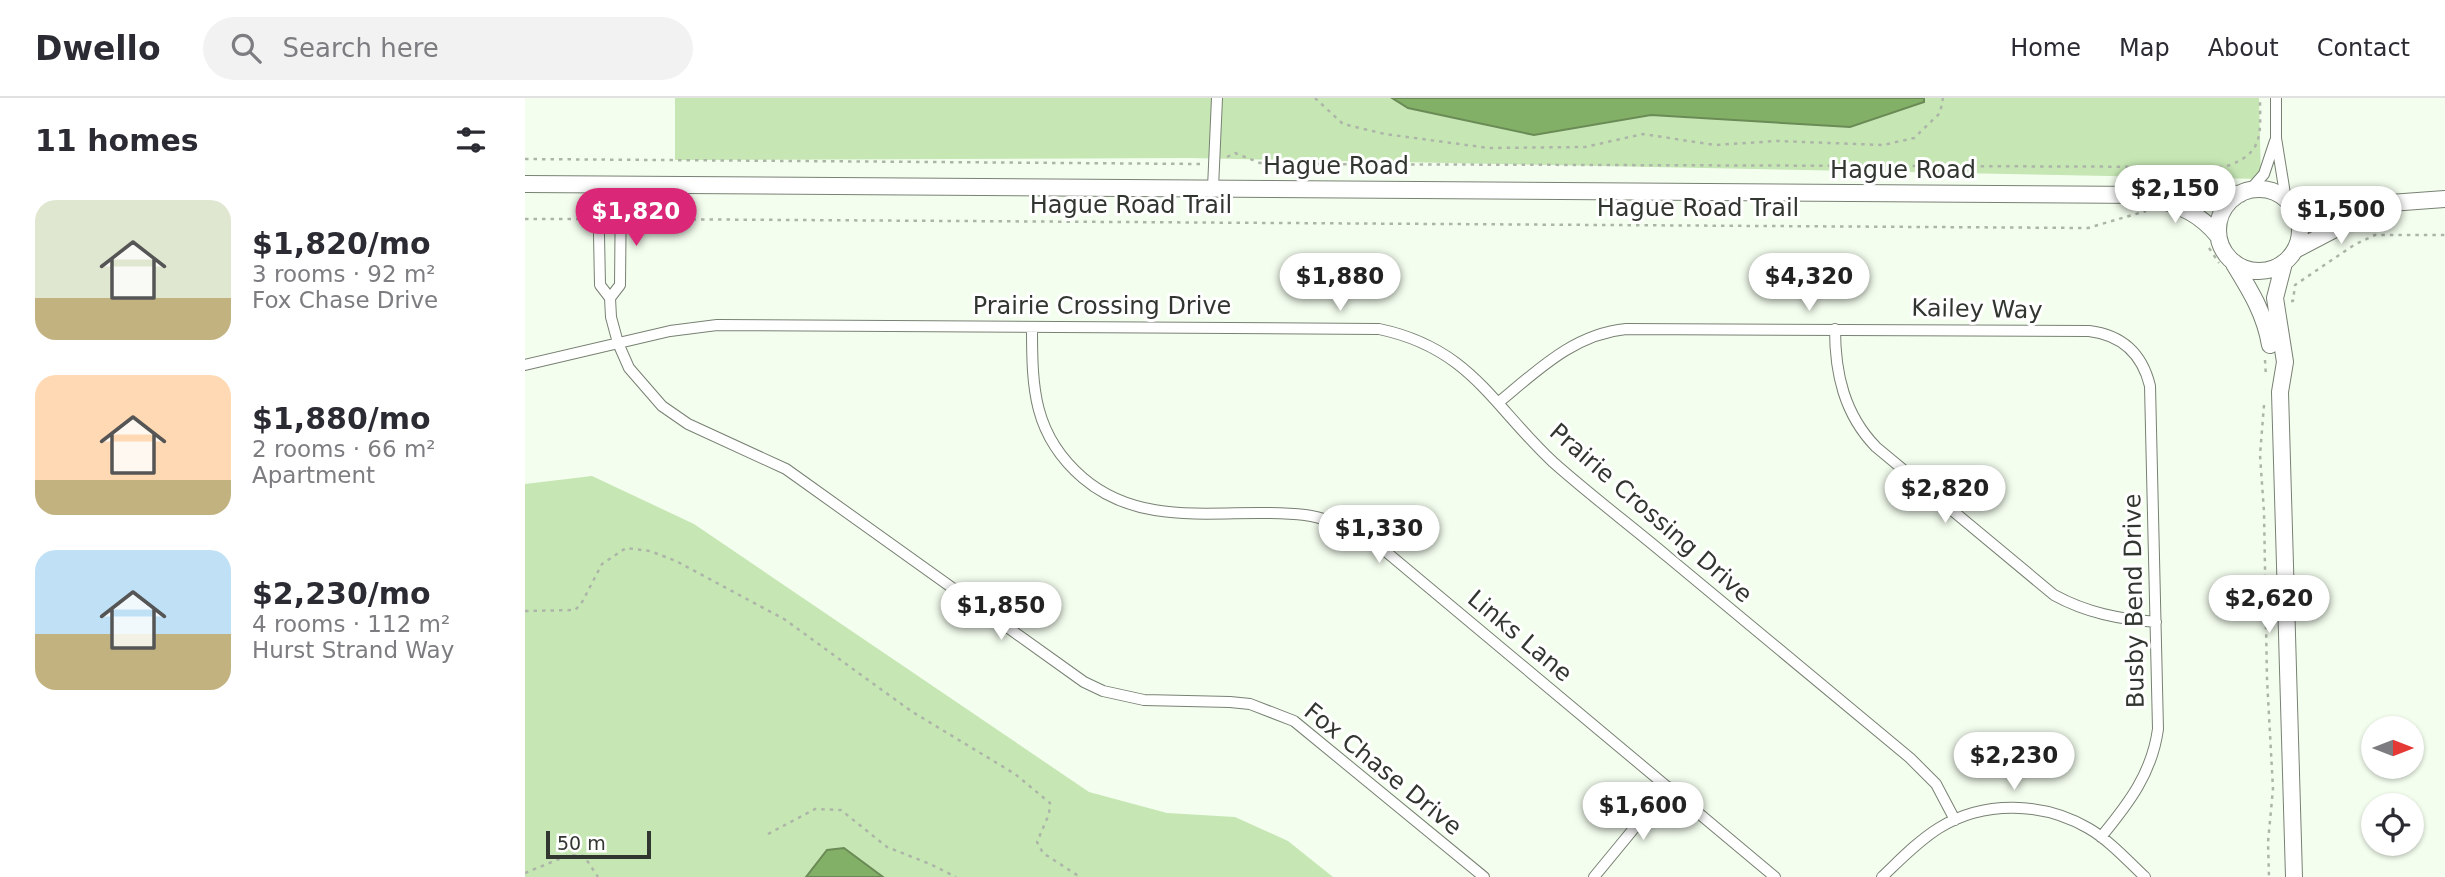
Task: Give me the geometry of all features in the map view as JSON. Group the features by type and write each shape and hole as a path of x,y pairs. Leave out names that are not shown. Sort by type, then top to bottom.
{"main road":[{"name":"Hague Road","path":"525,184 1213,188 2148,203 2194,212 2206,221 2213,239"},
{"name":"Hague Road","path":"2148,203 2171,191 2244,192"},
{"path":"2294,877 2280,392 2267,327 2257,301 2227,264 2221,246 2213,239 2225,207 2244,192 2269,191 2314,211 2367,208 2445,198"},
{"path":"2288,201 2300,224 2295,250"},
{"path":"2227,264 2260,272 2269,271 2284,263 2295,250 2339,227 2367,208"},
{"path":"2280,392 2285,362 2274,298 2284,263"}],"street":[{"path":"1213,188 1217,98"},
{"path":"2276,98 2276,138 2288,201"},
{"path":"2244,192 2264,174 2276,138"},
{"name":"Fox Chase Drive","path":"598,184 600,285 610,298 611,317 618,343 629,368 662,406 688,424 786,469 1084,682 1103,691 1144,700 1250,704 1294,721 1484,877"},
{"name":"Fox Chase Drive","path":"610,298 620,285 621,184"},
{"name":"Prairie Crossing Drive","path":"525,365 682,328 717,325 1379,330 1421,341 1440,351 1475,379 1552,461 1918,765 1936,784 1955,820"},
{"name":"Links Lane","path":"1032,327 1032,372 1036,401 1045,426 1056,449 1067,463 1093,486 1108,496 1147,510 1192,514 1306,516 1349,527 1366,536 1776,877"},
{"path":"1835,329 1837,368 1846,402 1864,434 1876,447 2054,595 2101,615 2156,622"},
{"name":"Kailey Way","path":"1499,402 1563,350 1611,330 2089,331 2114,337 2135,351"},
{"name":"Busby Bend Drive","path":"2101,837 2137,790 2153,757 2158,721 2150,386 2135,351"},
{"path":"1594,877 1668,787"},
{"path":"1882,877 1936,830 1955,820 2000,808 2034,808 2072,820 2101,837 2145,877"}],"path":[{"path":"1315,98 1343,124 1385,134 1489,148 1585,147 1643,134 1715,145 1777,141 1883,145 1914,138 1940,113 1943,98"},
{"name":"Hague Road Trail","path":"525,159 1213,164 1235,153 1260,163 2224,167 2246,156 2260,139 2260,98"},
{"name":"Hague Road Trail","path":"621,216 629,216 634,220 2088,228 2148,203"},
{"path":"525,219 582,220 598,216"},
{"path":"2283,299 2293,301 2295,285 2354,245 2375,236 2445,235"},
{"path":"2213,239 2227,264"},
{"path":"2263,349 2267,377"},
{"path":"2265,402 2260,455 2273,789 2268,842 2269,877"},
{"path":"525,611 575,610 581,604 602,564 626,548 650,551 675,561 784,620 911,711 1015,774 1049,803 1049,814 1037,842 1043,853 1080,877"},
{"path":"768,834 814,809 841,810 887,847 930,863 956,877"},
{"path":"525,873 569,855 576,855 583,856 598,877"}],"shaded area":[{"path":"675,98 2259,98 2261,179 1189,158 675,160"},
{"path":"1392,98 1924,98 1924,102 1850,127 1651,115 1534,135 1408,108"},
{"path":"592,476 694,524 1089,792 1167,813 1235,817 1288,841 1333,877 525,877 525,484"},
{"path":"844,848 883,877 806,877 827,850"}]}
